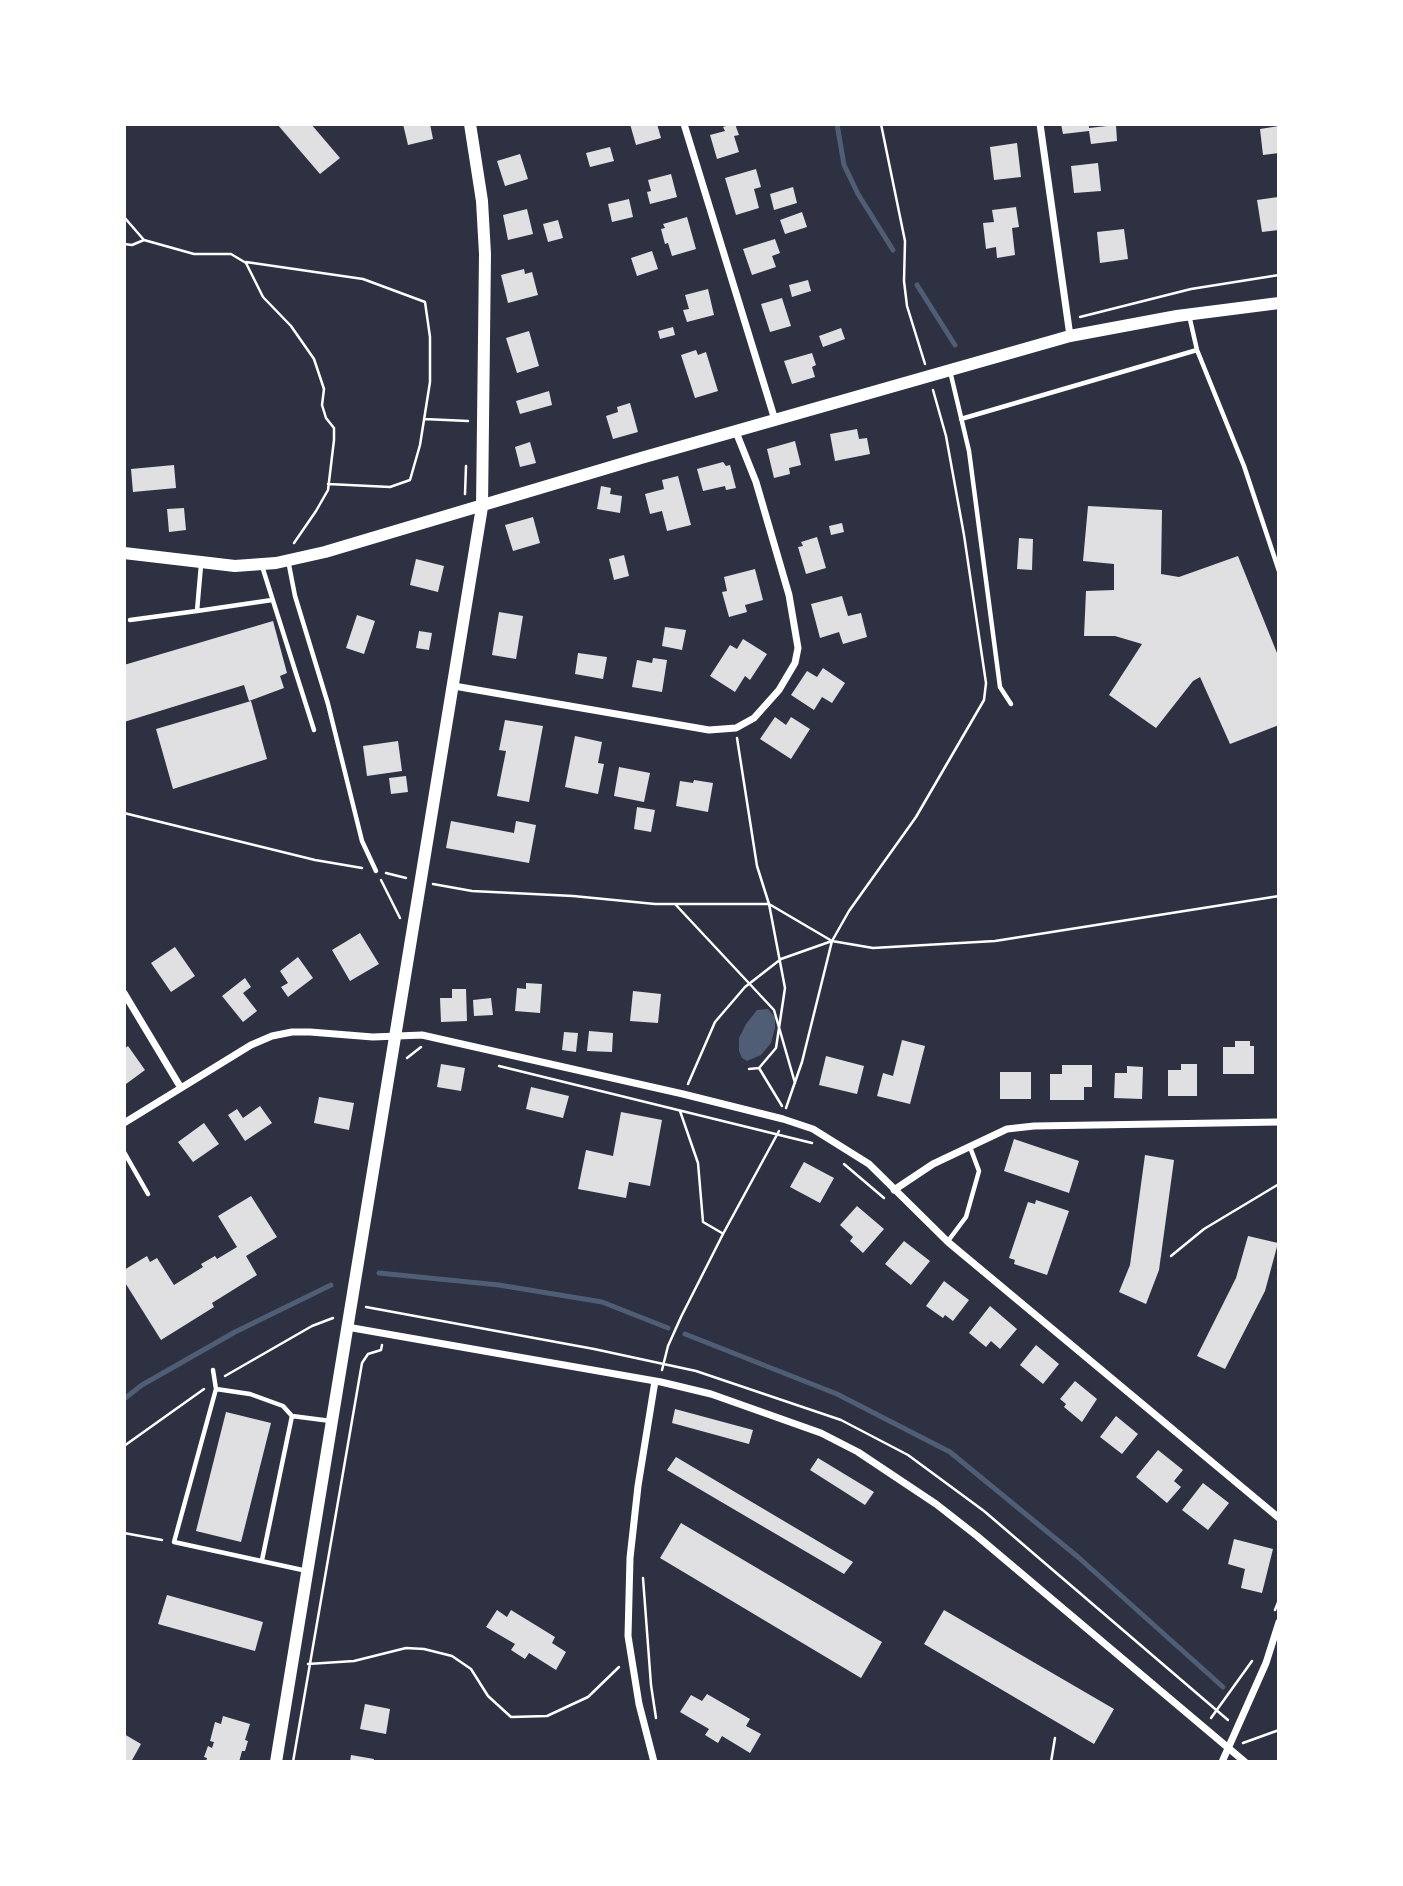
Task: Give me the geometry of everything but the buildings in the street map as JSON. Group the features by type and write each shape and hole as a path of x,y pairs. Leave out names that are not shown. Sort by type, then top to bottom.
{"street":[{"path":"276,1762 482,507 485,245 482,201 470,124"},
{"path":"684,124 776,421"},
{"path":"1040,124 1070,336"},
{"path":"124,553 235,566 262,565 325,552 1070,336 1189,314 1279,303"},
{"path":"454,686 709,730 736,728 754,718 779,690 796,663 798,648 789,595 756,482 736,432"},
{"path":"124,993 181,1088"},
{"path":"124,1123 251,1045 272,1036 292,1032 373,1037 422,1035 784,1115 813,1129 869,1164 948,1242 1279,1518"},
{"path":"894,1189 933,1164 1007,1129 1034,1126 1279,1122"},
{"path":"347,1327 658,1381 711,1394 821,1433 858,1452 936,1504 1245,1762"},
{"path":"654,1762 639,1704 628,1636 630,1558 638,1486 658,1381"},
{"path":"1222,1762 1266,1662 1279,1622"}],"lane":[{"path":"1189,314 1197,350 1244,466 1279,571"},
{"path":"961,419 1197,350"},
{"path":"950,370 976,495 1000,687 1011,704"},
{"path":"288,560 295,596 328,704 362,841 376,871"},
{"path":"197,611 201,563"},
{"path":"262,565 314,730"},
{"path":"130,620 272,600"},
{"path":"948,1242 966,1217 979,1171 969,1147"},
{"path":"124,1152 148,1194"},
{"path":"213,1370 216,1389 174,1542 308,1571"},
{"path":"216,1389 250,1394 283,1406 292,1416 332,1421"},
{"path":"262,1560 292,1416"}],"path":[{"path":"658,1381 677,1326 723,1234 778,1134 795,1083 832,941 849,911 916,817 984,700 985,682 964,535 946,436 907,306 904,281 905,241 881,124"},
{"path":"124,217 144,240 194,254 231,254 244,262 252,271 263,297 291,326 314,359 324,389 322,405 326,418 334,428 328,484 316,511 292,546"},
{"path":"124,244 132,245 144,240"},
{"path":"244,262 363,279 425,302 430,337 430,382 420,445 410,480 390,487 328,484"},
{"path":"424,419 468,421 468,432"},
{"path":"463,511 467,456"},
{"path":"736,728 757,866 769,904 785,988 776,1048 759,1068 748,1069"},
{"path":"124,813 315,860 472,891 675,904 769,904 832,941 873,948 995,941 1279,896"},
{"path":"376,871 402,922 404,911"},
{"path":"675,904 774,1010 795,1083"},
{"path":"723,1234 703,1222 698,1163 680,1110 684,1094 715,1022 750,984 781,959 832,941"},
{"path":"393,1056 406,1058 423,1046"},
{"path":"498,1066 813,1144"},
{"path":"759,1068 784,1115"},
{"path":"838,1158 891,1204"},
{"path":"1171,1256 1203,1229 1279,1184"},
{"path":"352,1304 696,1371 841,1420 908,1455 984,1511 1238,1729"},
{"path":"293,1762 362,1363 368,1354 381,1350 388,1311"},
{"path":"124,1446 180,1404 215,1382 312,1326 338,1316"},
{"path":"124,1534 174,1542"},
{"path":"642,1568 651,1685 657,1724"},
{"path":"1274,1612 1279,1600"},
{"path":"293,1664 354,1661 406,1648 424,1649 452,1656 471,1670 488,1696 511,1717 547,1716 588,1697 631,1656"},
{"path":"1205,1727 1256,1656"},
{"path":"1229,1748 1279,1730"},
{"path":"1051,1762 1055,1738"}],"water":[{"path":"768,1009 775,1017 771,1043 761,1055 747,1061 739,1051 739,1038 757,1010"}],"waterway":[{"path":"837,124 844,165 858,194 893,250"},
{"path":"917,285 955,345"},
{"path":"379,1273 499,1285 602,1302 668,1328"},
{"path":"124,1399 142,1385 235,1332 331,1285"},
{"path":"685,1334 837,1394 950,1452 1078,1557 1223,1687"}]}
